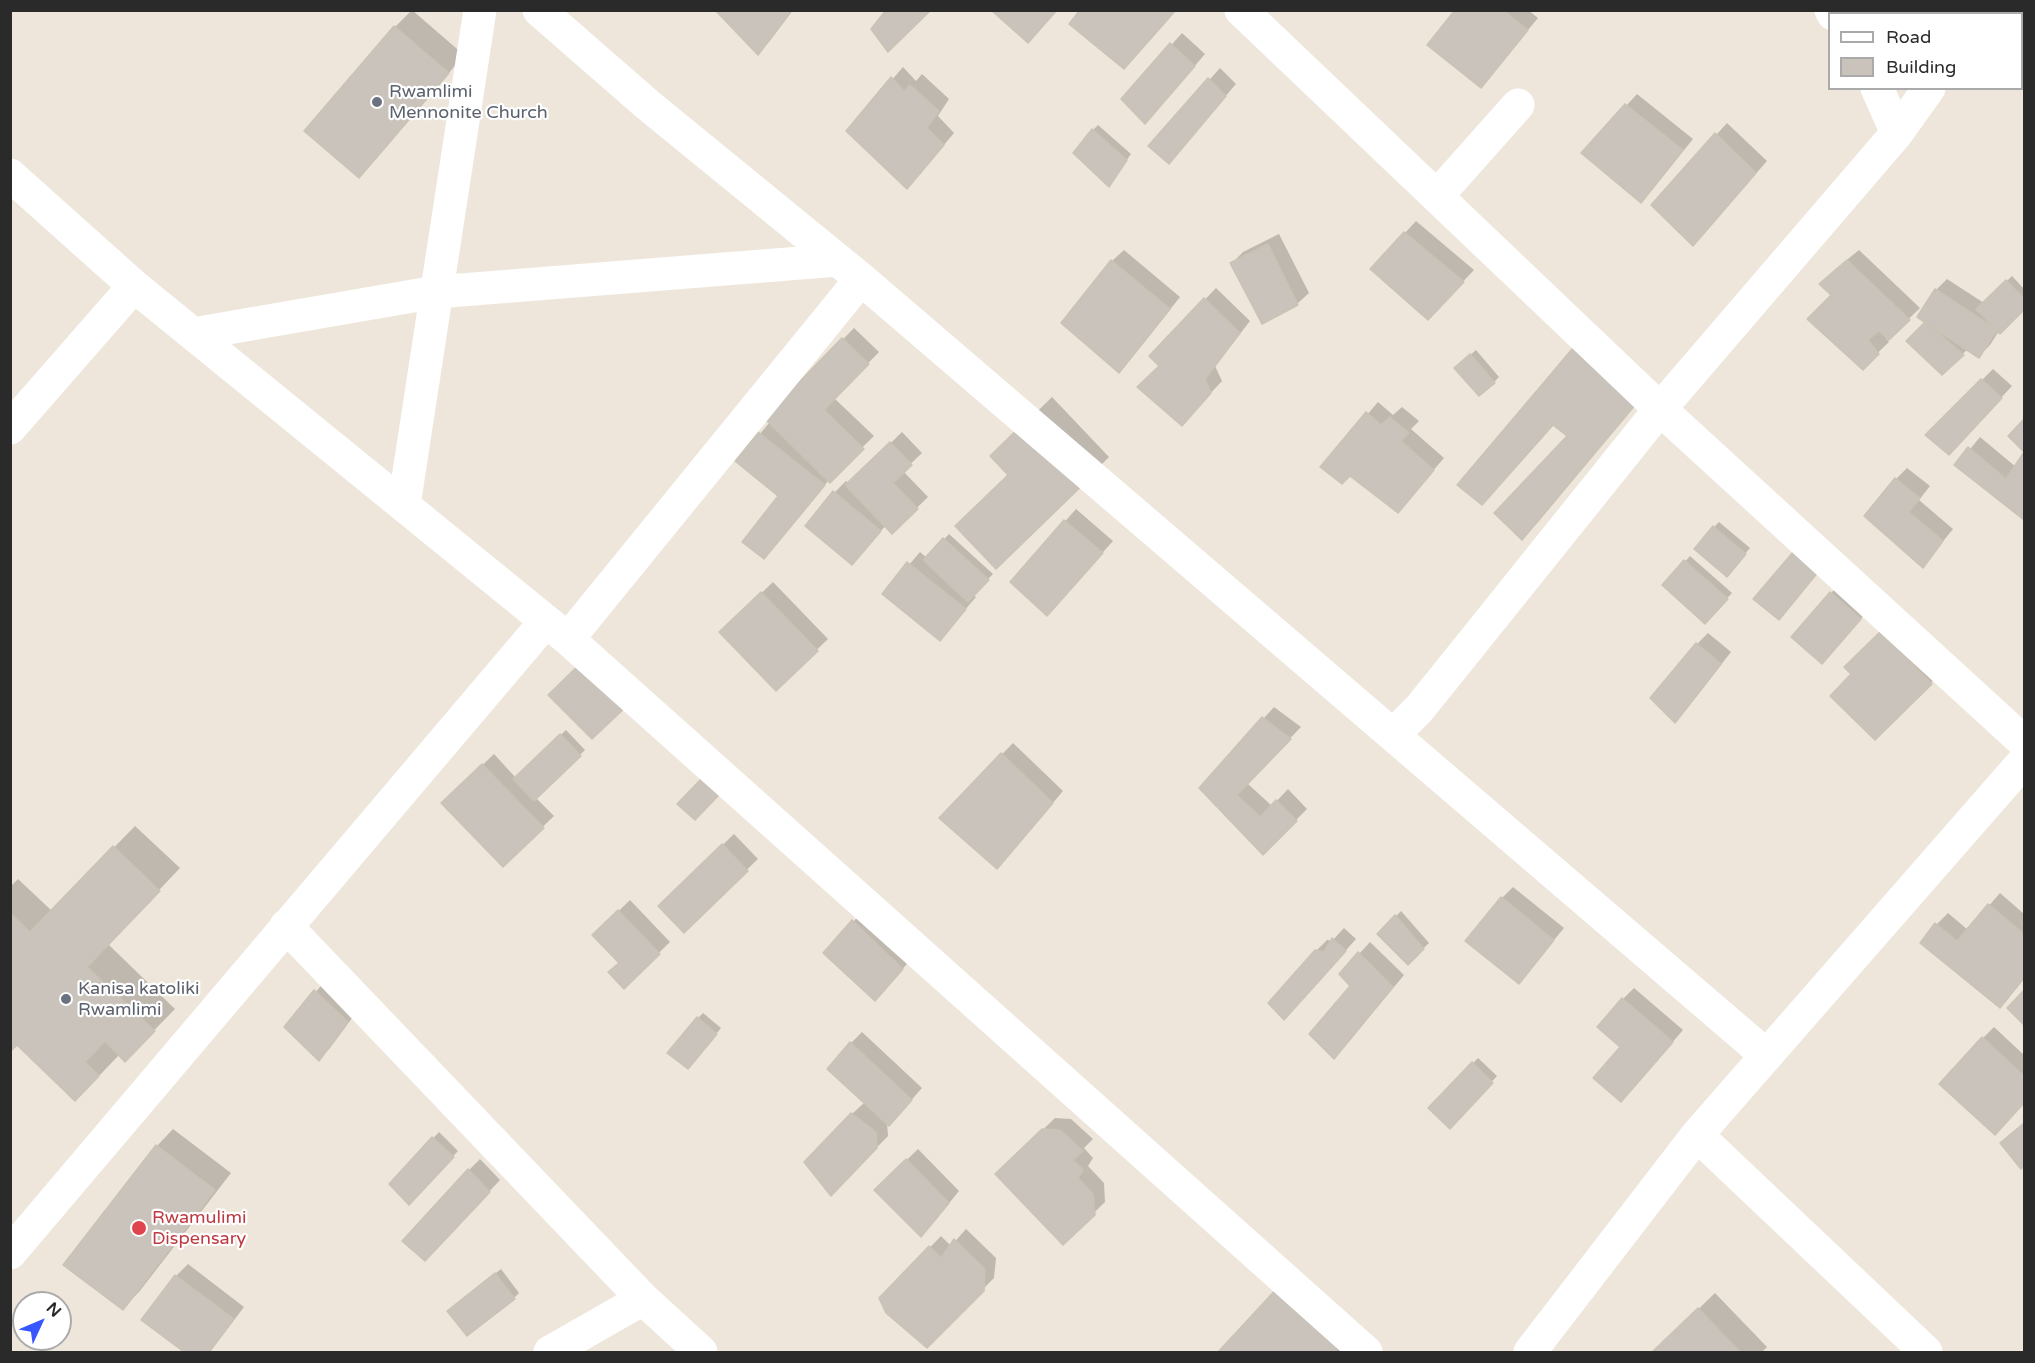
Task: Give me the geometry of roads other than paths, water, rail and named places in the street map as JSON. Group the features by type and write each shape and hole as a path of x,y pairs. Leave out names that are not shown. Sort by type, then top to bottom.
{"street":[{"path":"404,506 480,10"},
{"path":"539,10 648,105 849,269 1766,1055"},
{"path":"1241,10 1660,409 2025,742"},
{"path":"1878,90 1897,133"},
{"path":"1393,735 1419,709 1660,409 1897,133 1928,90"},
{"path":"1437,196 1518,105"},
{"path":"10,175 134,286 557,630 1366,1353"},
{"path":"193,334 436,292 849,269"},
{"path":"10,1253 286,926 557,630 849,269"},
{"path":"10,428 134,286"},
{"path":"1530,1353 1697,1135 2025,761"},
{"path":"286,926 643,1299 701,1353"},
{"path":"1697,1135 1926,1353"},
{"path":"550,1353 643,1299"}],"place":[{"name":"Rwamlimi Mennonite Church","path":"377,102"},
{"name":"Kanisa katoliki Rwamlimi","path":"66,999"},
{"name":"Rwamulimi Dispensary","path":"139,1228"}]}
